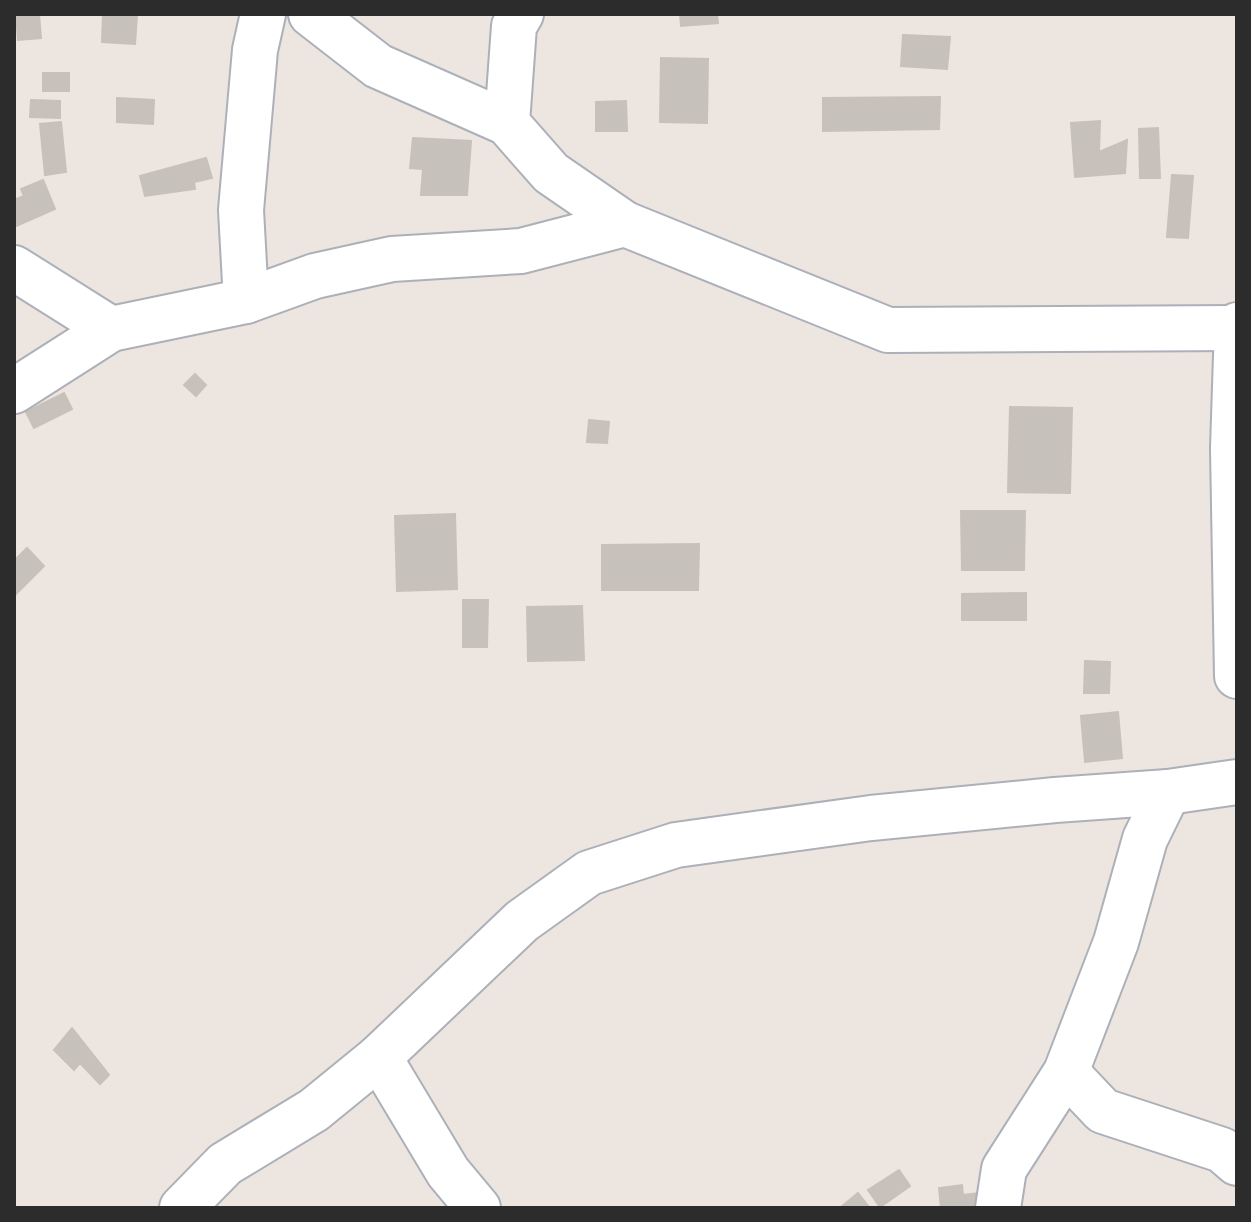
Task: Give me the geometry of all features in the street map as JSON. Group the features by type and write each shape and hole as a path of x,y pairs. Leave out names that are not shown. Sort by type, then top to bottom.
{"street":[{"path":"246,301 241,210 255,50 263,14"},
{"path":"311,14 378,66 507,123 551,173 625,224 888,330 1237,327 1233,448 1237,676"},
{"path":"507,123 514,26 521,14"},
{"path":"14,391 111,329 246,301 315,276 392,259 521,251 625,224"},
{"path":"14,268 111,329"},
{"path":"182,1208 225,1164 314,1110 379,1057 522,921 589,873 676,845 871,818 1168,792 1237,782"},
{"path":"998,1208 1004,1169 1066,1072 1116,942 1145,839 1168,792"},
{"path":"379,1057 448,1172 478,1208"},
{"path":"1066,1072 1103,1111 1222,1150 1237,1163"}],"building":[{"path":"16,14 39,14 41,38 18,40"},
{"path":"103,14 137,16 135,44 102,42"},
{"path":"680,14 717,14 718,23 681,26"},
{"path":"903,35 950,37 947,69 901,66"},
{"path":"661,58 708,59 707,123 660,122"},
{"path":"43,73 69,73 69,91 43,91"},
{"path":"940,97 939,129 823,131 823,98"},
{"path":"117,98 154,100 153,124 117,122"},
{"path":"31,100 60,101 60,118 30,117"},
{"path":"626,101 627,131 596,131 596,102"},
{"path":"1100,121 1099,152 1127,140 1125,173 1075,177 1071,123"},
{"path":"61,122 66,172 45,175 40,124"},
{"path":"1158,128 1160,178 1140,178 1139,129"},
{"path":"413,138 471,141 467,195 421,195 423,169 410,168"},
{"path":"206,158 212,178 194,182 195,189 145,196 140,176"},
{"path":"1172,175 1193,176 1188,238 1167,237"},
{"path":"43,180 55,209 14,227 14,200 24,196 21,189"},
{"path":"195,374 206,385 196,396 184,385"},
{"path":"64,393 72,409 34,428 26,412"},
{"path":"1010,407 1072,408 1070,493 1008,492"},
{"path":"589,420 609,422 607,443 587,442"},
{"path":"961,511 1025,511 1024,570 962,570"},
{"path":"455,514 457,589 397,591 395,516"},
{"path":"699,544 698,590 602,590 602,545"},
{"path":"27,548 44,566 14,596 14,561"},
{"path":"1026,593 1026,620 962,620 962,594"},
{"path":"463,600 488,600 487,647 463,647"},
{"path":"582,606 584,660 528,661 527,607"},
{"path":"1085,661 1110,662 1109,693 1084,693"},
{"path":"1118,712 1122,758 1085,762 1081,716"},
{"path":"72,1028 109,1075 100,1084 80,1063 74,1070 54,1050"},
{"path":"899,1170 910,1186 880,1207 868,1190"},
{"path":"962,1185 963,1195 987,1192 989,1208 941,1208 939,1188"},
{"path":"858,1193 869,1207 840,1208"}]}
